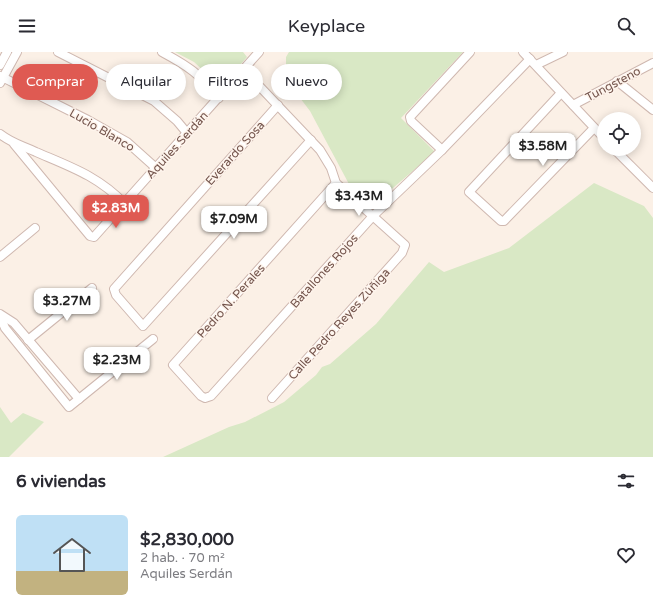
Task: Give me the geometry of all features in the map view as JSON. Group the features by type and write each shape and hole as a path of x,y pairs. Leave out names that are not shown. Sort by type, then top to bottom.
{"street":[{"path":"0,64 7,52"},
{"path":"1,79 17,52"},
{"path":"58,52 154,102 177,121 187,133"},
{"path":"162,52 194,71"},
{"name":"Aquiles Serdán","path":"249,64 259,52"},
{"path":"442,150 411,121 410,117 470,52"},
{"path":"523,52 597,131"},
{"path":"536,65 563,52"},
{"name":"Batallones Rojos","path":"205,398 211,396 373,216 442,150 530,58"},
{"name":"Tungsteno","path":"573,105 653,63"},
{"name":"Lucio Blanco","path":"1,79 88,120 127,142 156,168"},
{"path":"617,81 653,110"},
{"path":"263,90 311,140 328,161 336,183 373,216"},
{"path":"561,93 469,192 500,221 504,221 594,128"},
{"name":"Aquiles Serdán","path":"14,144 90,236 94,237 217,100"},
{"name":"Everardo Sosa","path":"278,105 114,291 143,326 311,140"},
{"path":"0,134 14,144 34,151 96,179 125,204"},
{"path":"621,156 653,188"},
{"name":"Pedro N. Perales","path":"205,398 174,364 336,183"},
{"name":"Calle Pedro Reyes Zúñiga","path":"272,398 405,249 403,241 373,216"},
{"path":"0,257 35,228"},
{"path":"28,340 92,288"},
{"path":"0,315 14,323 79,399"},
{"path":"0,315 5,328 69,407 153,339"}],"green space":[{"path":"175,52 243,52 247,57 241,64 196,64"},
{"path":"289,52 463,52 401,118 435,152 373,205 350,186 310,111 302,100 342,100 342,64 286,64 286,57"},
{"path":"594,183 644,206 653,218 653,457 163,457 229,427 245,422 284,402 316,375 322,367 330,364 376,324 429,262 444,272 509,248"},
{"path":"0,407 11,423 23,413 44,422 9,457 0,457"}]}
